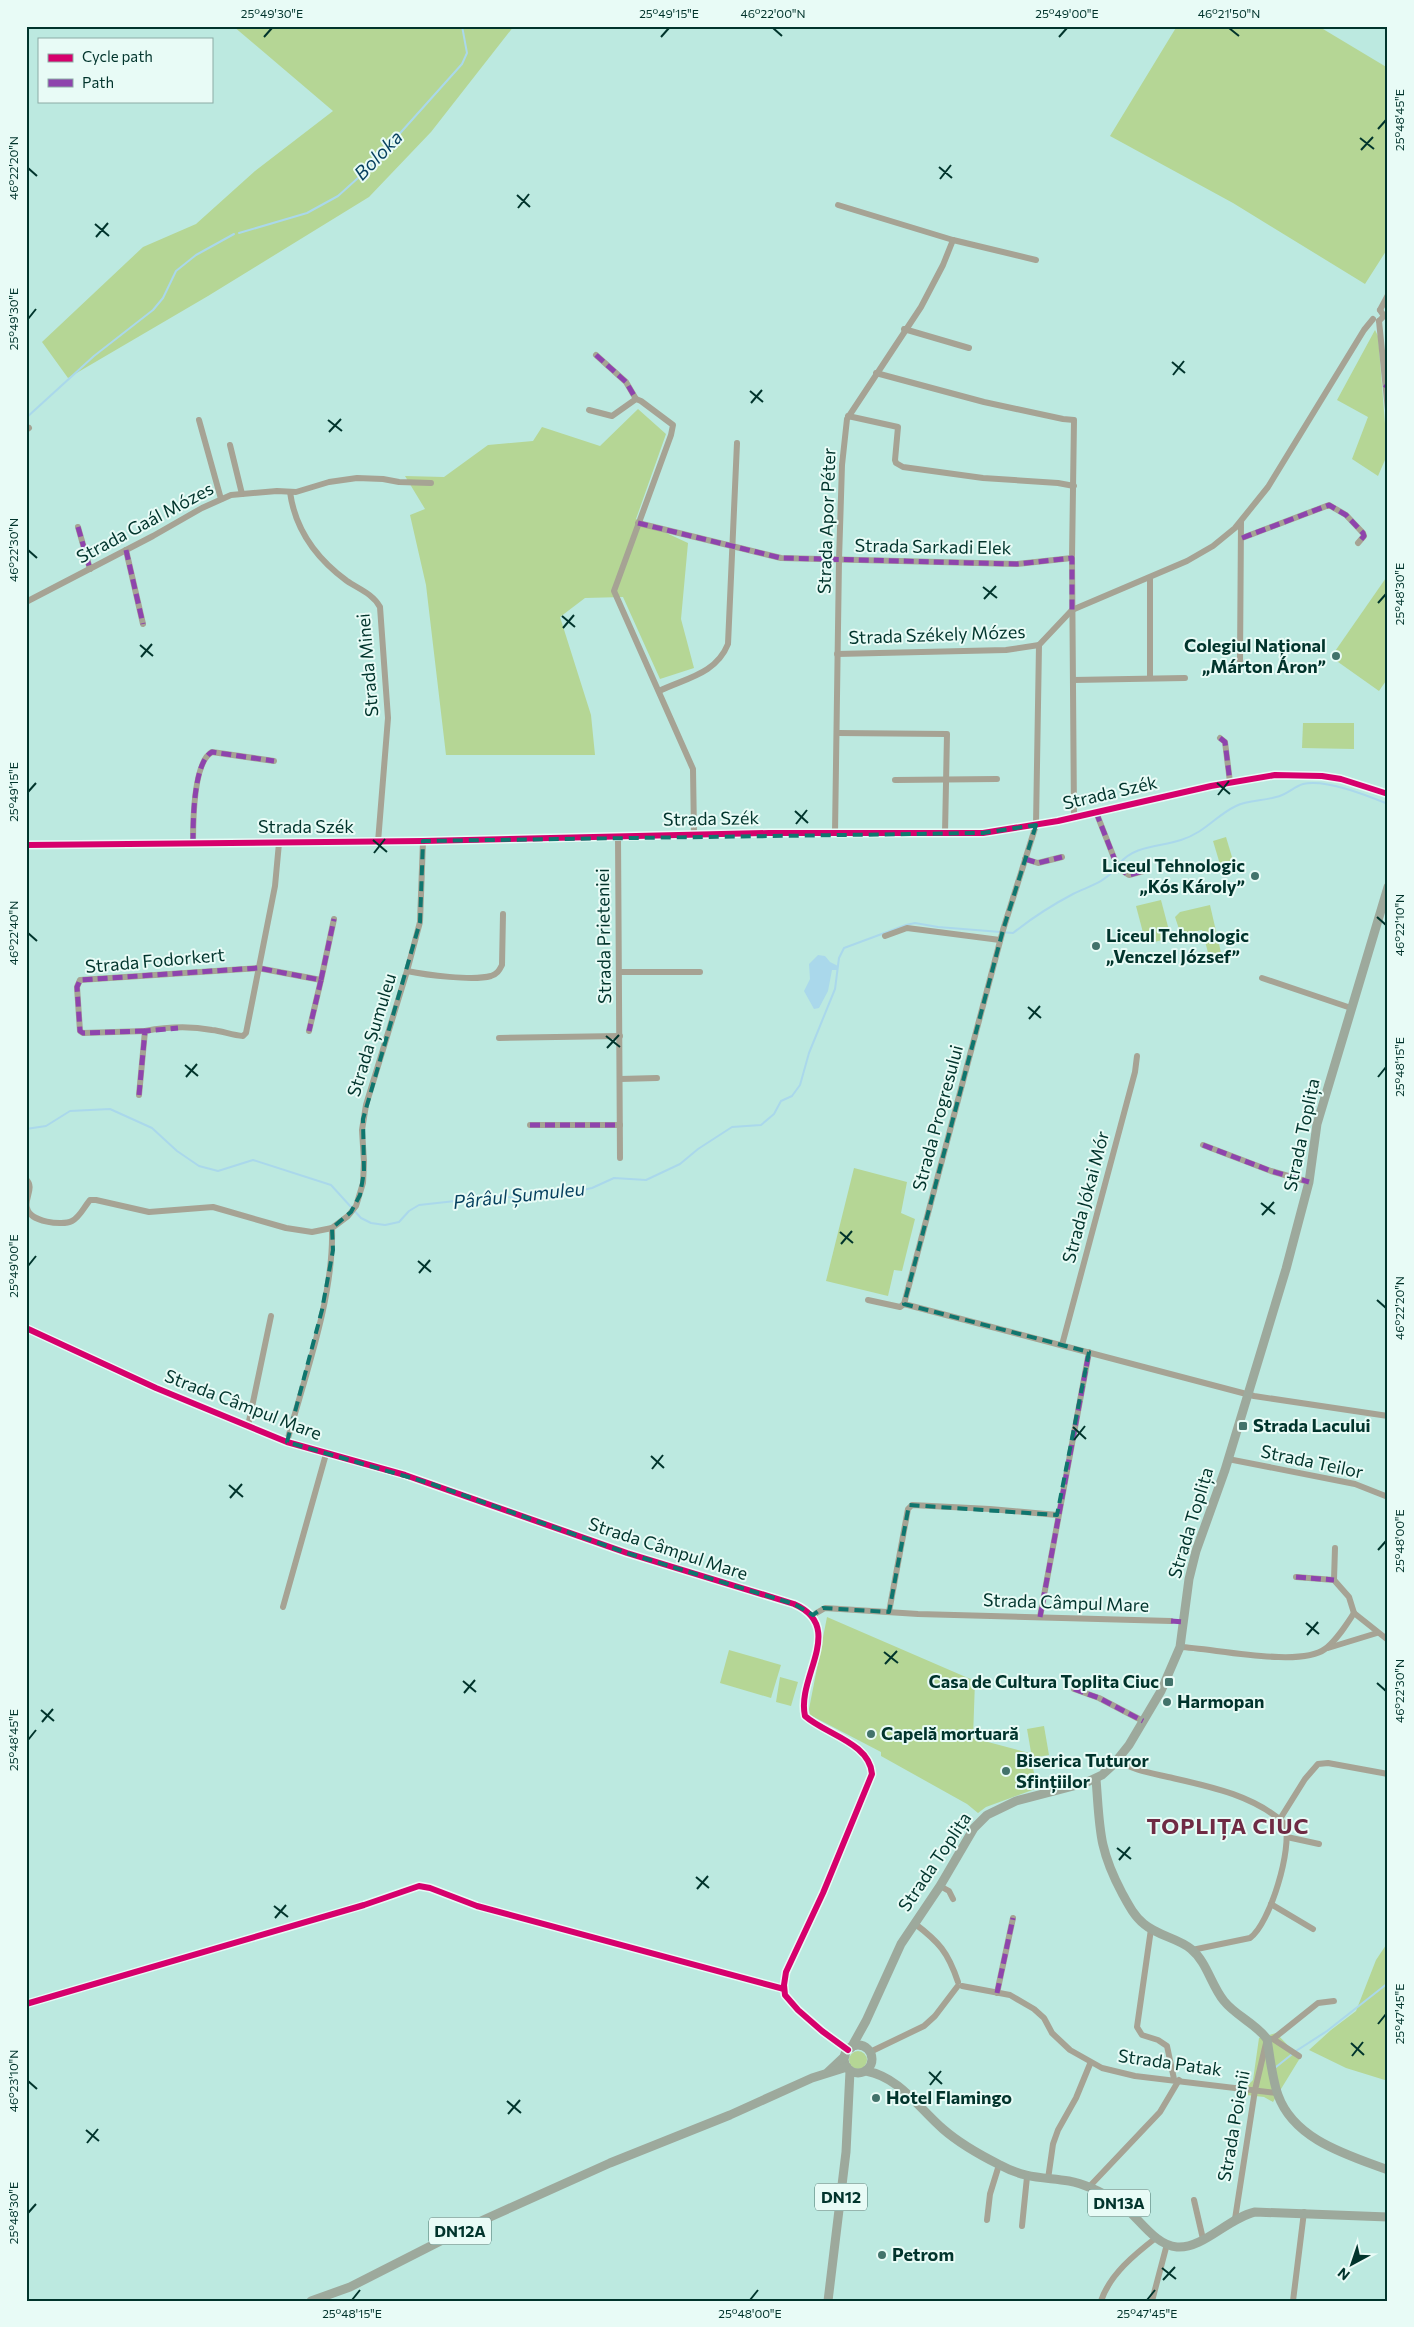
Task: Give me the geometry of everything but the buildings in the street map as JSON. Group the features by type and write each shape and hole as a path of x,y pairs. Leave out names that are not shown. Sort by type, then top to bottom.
{"main road":[{"name":"Strada Toplița","path":"848,2051 866,2021 896,1952 940,1886 969,1834 987,1815 1016,1802 1096,1779 1108,1771 1118,1760 1161,1691 1180,1647 1193,1563 1228,1459 1280,1290 1310,1182 1317,1124 1388,887"},
{"name":"Strada Toplița","path":"1379,916 1388,898"},
{"path":"1096,1779 1100,1835 1105,1858 1128,1905 1139,1919 1151,1929 1192,1950 1201,1960 1225,2001 1270,2039 1277,2093 1290,2117 1313,2138 1388,2170"},
{"name":"Strada Toplița","path":"866,2021 867,2050"},
{"path":"848,2051 867,2050"},
{"name":"DN12","path":"855,2070 872,2060 867,2050"},
{"name":"DN12","path":"828,2301 843,2180 850,2093 855,2070 848,2051"},
{"name":"DN12A","path":"828,2072 848,2051"},
{"name":"DN12A","path":"311,2301 356,2284 470,2226 524,2201 828,2072 855,2070"},
{"name":"DN13A","path":"855,2070 888,2077 954,2138 998,2165 1027,2177 1071,2182 1089,2187 1132,2212 1157,2237 1167,2244"},
{"path":"1167,2244 1185,2246 1203,2239 1235,2219 1255,2212 1304,2212 1388,2217"}],"street":[{"path":"838,205 953,240 1036,260"},
{"name":"Strada Apor Péter","path":"835,833 838,733 839,560 842,465 848,416 904,329 921,307 943,265 953,240"},
{"path":"1388,295 1380,310 1373,312 1387,386 1388,410"},
{"path":"1039,646 1072,610 1150,578 1199,555 1221,540 1241,522 1268,487 1364,330 1376,320"},
{"path":"904,329 969,348"},
{"path":"596,355 626,382 636,399 673,425 614,591 693,769 694,834"},
{"path":"876,373 984,402 1074,420 1072,558 1074,818"},
{"path":"589,410 612,416 636,399"},
{"path":"848,416 898,428 895,460 896,463 904,467 983,478 1074,486"},
{"path":"199,420 221,498"},
{"path":"659,691 716,665 724,655 730,632 737,443"},
{"path":"230,445 242,494"},
{"name":"Strada Gaál Mózes","path":"26,602 221,498 242,494 290,492 357,478 431,483"},
{"name":"Strada Minei","path":"290,492 297,522 308,541 335,570 370,596 380,607 388,718 378,842"},
{"path":"1242,538 1329,505 1346,515 1363,533 1364,536 1358,543"},
{"path":"1240,661 1241,522"},
{"name":"Strada Sarkadi Elek","path":"638,523 781,558 1017,564 1072,558"},
{"path":"78,527 90,568"},
{"path":"126,550 142,624"},
{"path":"1150,578 1150,678"},
{"name":"Strada Székely Mózes","path":"837,654 1006,650 1039,646"},
{"name":"Strada Progresului","path":"904,1304 1002,935 1036,825 1039,646"},
{"path":"1073,680 1185,678"},
{"path":"838,733 947,734 945,833"},
{"path":"1220,738 1224,739 1225,742 1230,782"},
{"path":"194,843 192,815 202,766 207,755 212,752 274,761"},
{"name":"Strada Szék","path":"26,845 378,842 694,834 988,832 1074,818 1230,782 1275,776 1313,775 1341,779 1388,794"},
{"path":"895,780 998,779"},
{"path":"1096,812 1118,868 1129,875 1147,870"},
{"name":"Strada Prieteniei","path":"618,836 620,1158"},
{"name":"Strada Șumuleu","path":"332,1228 351,1212 360,1196 364,1172 363,1119 420,922 423,841"},
{"name":"Strada Fodorkert","path":"279,843 275,886 258,968 248,1027 243,1036 191,1028 83,1033 80,1031 78,986 80,980 258,968 321,980"},
{"path":"1025,859 1038,863 1062,857"},
{"path":"407,971 476,977 492,976 498,972 502,965 503,914"},
{"path":"309,1031 334,919"},
{"path":"885,936 907,928 1002,935"},
{"path":"620,972 700,972"},
{"path":"1262,978 1351,1008"},
{"path":"139,1095 145,1031"},
{"path":"499,1038 620,1036"},
{"name":"Strada Jókai Mór","path":"1062,1345 1135,1072 1137,1056"},
{"path":"620,1079 657,1078"},
{"path":"530,1125 620,1125"},
{"path":"1203,1145 1271,1171 1310,1182"},
{"path":"26,1179 30,1189 26,1203 29,1212 34,1217 53,1222 70,1222 76,1218 90,1200 96,1200 149,1212 213,1207 303,1231 321,1232 332,1228 333,1250 322,1310 287,1442"},
{"path":"868,1300 900,1307 904,1304 1248,1394 1388,1416"},
{"path":"248,1426 271,1316"},
{"name":"Strada Câmpul Mare","path":"26,1328 149,1385 287,1442 413,1477 628,1553 794,1604 813,1615 825,1608 889,1612 1171,1621"},
{"path":"1040,1617 1057,1515 1089,1352"},
{"path":"283,1607 326,1454"},
{"name":"Strada Teilor","path":"1228,1459 1355,1484 1388,1497"},
{"path":"889,1612 909,1507 990,1509 1057,1515"},
{"path":"1335,1548 1334,1580 1349,1597 1354,1613 1388,1640"},
{"path":"1296,1577 1334,1580"},
{"path":"1326,1648 1354,1613"},
{"path":"813,1615 819,1637 803,1696 805,1716 813,1724 860,1751 869,1762 872,1774 823,1893 786,1972 784,1989 785,1995 798,2010 848,2051"},
{"path":"1180,1647 1286,1657 1311,1654 1377,1633"},
{"path":"1074,1689 1099,1698 1143,1721"},
{"path":"1118,1760 1127,1766 1152,1774 1232,1792 1280,1819 1285,1824 1286,1837 1281,1871 1271,1904 1256,1932 1250,1938 1192,1950"},
{"path":"1280,1819 1305,1779 1318,1764 1328,1763 1388,1774"},
{"path":"1286,1837 1319,1844"},
{"path":"26,2004 364,1905 419,1886 430,1888 477,1906 784,1989"},
{"path":"940,1886 949,1891 953,1899"},
{"path":"1271,1904 1313,1930"},
{"path":"996,1993 1013,1918"},
{"path":"867,2050 924,2026 936,2016 959,1985 944,1949 930,1935 914,1924"},
{"path":"1089,2187 1160,2112 1177,2080 1167,2046 1158,2040 1142,2035 1137,2028 1151,1929"},
{"name":"Strada Patak","path":"959,1985 1010,1995 1034,2009 1044,2018 1052,2033 1070,2050 1090,2064 1135,2076 1277,2093"},
{"path":"1299,2056 1270,2039 1318,2003 1334,2001"},
{"name":"Strada Poienii","path":"1235,2219 1255,2090 1270,2039"},
{"path":"1048,2179 1053,2144 1058,2130 1076,2098 1090,2064"},
{"path":"987,2220 990,2194 998,2165"},
{"path":"1022,2226 1027,2177"},
{"path":"1194,2200 1203,2239"},
{"path":"1292,2301 1304,2212"},
{"path":"1101,2301 1106,2289 1120,2270 1157,2237"},
{"path":"1152,2301 1167,2244"}],"highlighted area":[{"path":"1036,825 1003,930 904,1304 1089,1352 1057,1515 909,1505 889,1612 823,1608 813,1615 794,1604 627,1553 429,1483 287,1442 322,1310 333,1250 332,1228 351,1212 360,1195 364,1172 363,1119 420,922 423,841 983,833"}],"green space":[{"path":"233,26 514,26 431,132 369,197 208,296 68,378 42,342 143,247 196,224 255,171 333,111"},
{"path":"1177,26 1318,26 1388,68 1388,248 1365,284 1233,203 1110,136"},
{"path":"1375,330 1378,336 1388,461 1385,460 1378,476 1352,459 1368,417 1337,400"},
{"path":"638,409 666,434 636,519 688,543 681,619 694,668 660,679 623,597 585,598 560,617 591,715 595,755 446,755 426,585 410,515 425,509 405,476 444,477 488,445 533,441 542,427 600,446"},
{"path":"1388,575 1388,678 1379,691 1331,657"},
{"path":"1303,723 1354,723 1354,749 1302,748"},
{"path":"1226,837 1235,867 1222,871 1213,841"},
{"path":"1161,900 1171,938 1146,944 1136,906"},
{"path":"1210,905 1222,957 1210,960 1202,930 1181,935 1175,917 1180,912"},
{"path":"854,1168 907,1182 901,1213 915,1219 902,1271 894,1270 888,1296 826,1281"},
{"path":"827,1617 975,1681 973,1738 1029,1753 1038,1788 986,1807 978,1813 967,1804 881,1756 881,1752 810,1715 809,1709"},
{"path":"729,1650 781,1665 771,1698 720,1683"},
{"path":"780,1677 798,1682 791,1706 776,1702"},
{"path":"1044,1726 1049,1755 1032,1758 1027,1729"},
{"path":"1388,1942 1388,2081 1346,2068 1309,2050 1356,2011 1376,1960"},
{"path":"1276,2033 1300,2058 1273,2102 1264,2097 1246,2095 1248,2085 1253,2080 1259,2038"},
{"path":"854,2051 862,2051 867,2056 865,2067 854,2069 849,2064 849,2056"}],"water":[{"path":"818,955 825,956 830,962 838,966 837,970 832,970 828,991 819,1008 814,1009 804,991 810,979 809,964"}],"waterway":[{"name":"Boloka","path":"239,233 307,213 338,196 368,169 462,64 467,53 462,26"},
{"name":"Boloka","path":"26,418 94,356 153,310 163,298 176,271 196,255 234,234"},
{"name":"Pârâul Șumuleu","path":"1119,864 1132,853 1190,837 1236,806 1280,796 1303,784 1312,783 1334,786 1358,792 1388,804"},
{"name":"Pârâul Șumuleu","path":"26,1129 46,1126 70,1111 110,1109 152,1128 177,1151 199,1166 218,1171 253,1160 331,1185 361,1218 371,1223 385,1225 399,1222 409,1211 419,1205 501,1196 515,1198 564,1194 592,1188 614,1178 646,1180 680,1164 698,1149 732,1127 761,1125 774,1114 781,1101 792,1096 800,1085 809,1053 835,989 839,958 844,948 915,923 938,927 1013,933 1057,903 1101,881 1116,868"},
{"path":"1296,2051 1327,2031 1388,1983"},
{"path":"1276,2067 1291,2055"}],"marked path":[{"path":"596,355 626,382 636,399"},
{"path":"1385,388 1388,384"},
{"path":"1242,538 1329,505 1346,515 1363,533 1364,536 1358,543"},
{"path":"638,523 781,558 1017,564 1072,558 1072,610"},
{"path":"78,527 90,569"},
{"path":"126,550 143,624"},
{"path":"1220,738 1225,742 1230,782"},
{"path":"193,843 195,794 201,768 206,758 212,752 274,761"},
{"path":"1096,812 1118,868 1129,875 1147,870"},
{"path":"1025,859 1038,863 1062,857"},
{"path":"321,980 334,919"},
{"path":"145,1031 83,1033 80,1031 77,987 80,980 258,968 321,980 309,1031"},
{"path":"139,1095 145,1031 178,1028"},
{"path":"530,1125 620,1125"},
{"path":"1203,1145 1271,1171 1309,1182"},
{"path":"1040,1617 1089,1352"},
{"path":"1296,1577 1334,1580"},
{"path":"1171,1621 1184,1622"},
{"path":"1074,1689 1099,1698 1143,1721"},
{"path":"997,1993 1013,1918"}],"cycle path":[{"path":"26,845 423,841 769,833 983,833 1058,821 1211,786 1275,775 1322,776 1341,779 1388,794"},
{"path":"26,1328 156,1388 287,1442 405,1475 627,1553 794,1604 809,1614 817,1626 818,1639 804,1701 805,1716 864,1754 872,1774 823,1893 786,1972 784,1985 785,1995 798,2010 848,2050"},
{"path":"26,2004 364,1905 419,1886 430,1888 477,1906 784,1989"}],"place":[{"name":"Colegiul Național „Márton Áron”","path":"1336,656"},
{"name":"Liceul Tehnologic „Kós Károly”","path":"1255,876"},
{"name":"Liceul Tehnologic „Venczel József”","path":"1096,946"},
{"name":"Strada Lacului","path":"1243,1426"},
{"name":"Casa de Cultura Toplita Ciuc","path":"1169,1682"},
{"name":"Harmopan","path":"1167,1702"},
{"name":"Capelă mortuară","path":"871,1734"},
{"name":"Biserica Tuturor Sfințiilor","path":"1006,1771"},
{"name":"Hotel Flamingo","path":"876,2098"},
{"name":"Petrom","path":"882,2255"}],"district":[{"name":"TOPLIȚA CIUC","path":"1228,1826"}]}
